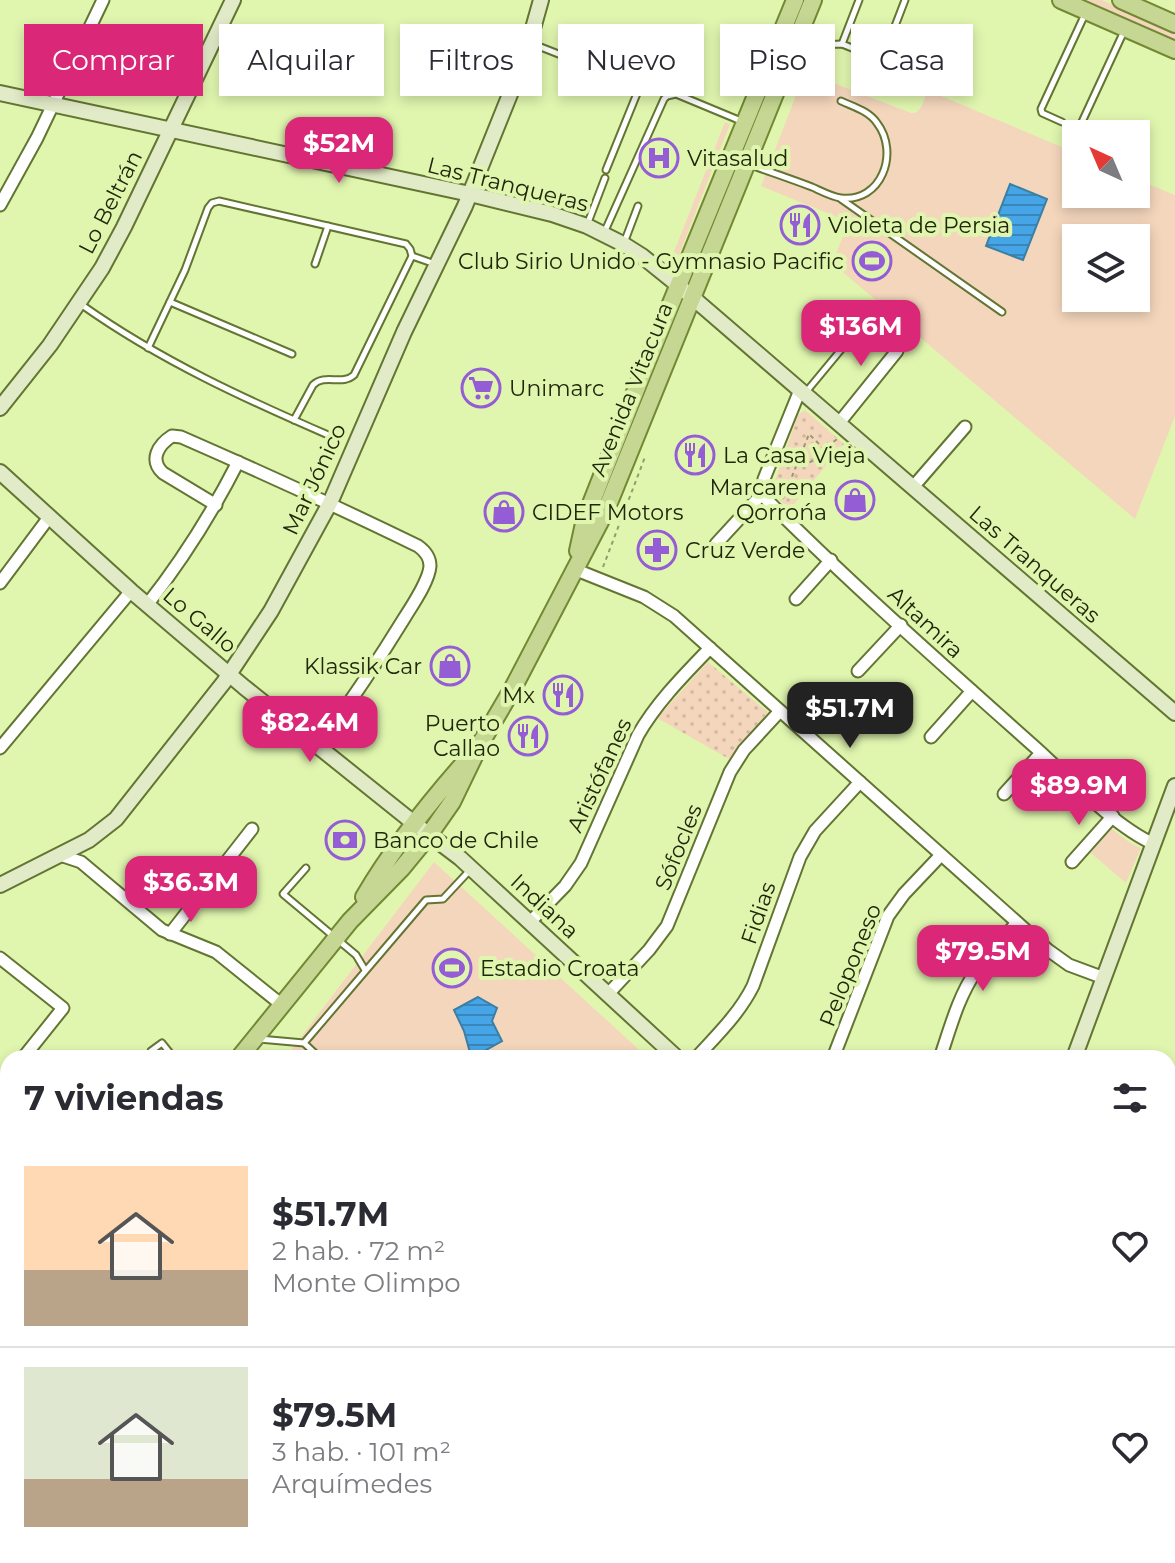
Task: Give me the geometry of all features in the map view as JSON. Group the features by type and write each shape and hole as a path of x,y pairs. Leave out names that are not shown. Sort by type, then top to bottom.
{"main road":[{"name":"Avenida Vitacura","path":"574,569 585,519 795,0"},
{"name":"Avenida Vitacura","path":"803,24 813,0"},
{"path":"1061,0 1175,50"},
{"path":"1121,0 1175,24"},
{"name":"Avenida Vitacura","path":"245,1050 350,921 402,868 452,802 606,510 774,96"},
{"name":"Avenida Vitacura","path":"350,921 377,874 438,792 479,746"}],"street":[{"path":"0,205 37,138 103,0"},
{"name":"Lo Beltrán","path":"0,408 50,345 102,268 233,0"},
{"name":"Mar Jónico","path":"534,24 541,0"},
{"name":"Las Tranqueras","path":"0,93 470,194 552,214 604,233 642,256 678,285 1175,713"},
{"name":"Mar Jónico","path":"0,885 100,833 116,819 229,674 271,611 330,503 404,332 470,194 508,96"},
{"path":"839,423 897,351"},
{"path":"716,544 762,494 764,479 802,392"},
{"path":"913,487 965,427"},
{"path":"216,505 156,467 159,449 172,436 181,437 330,503 418,546 429,557 428,576 411,607 371,672 318,747"},
{"path":"147,605 188,551 238,462"},
{"name":"Lo Gallo","path":"0,472 147,605 415,824"},
{"name":"Altamira","path":"762,494 1041,753 1113,816 1138,836 1154,844"},
{"path":"0,583 50,516"},
{"path":"796,599 831,560"},
{"path":"574,569 631,591 674,616 1017,923 1061,960 1104,978"},
{"path":"0,748 131,591"},
{"path":"858,671 901,625"},
{"name":"Aristófanes","path":"530,922 565,886 581,863 646,721 710,648"},
{"path":"931,737 972,691"},
{"name":"Sófocles","path":"608,994 667,926 730,772 744,750 780,711"},
{"path":"1004,794 1041,753"},
{"name":"Fidias","path":"704,1050 746,1001 806,845 860,782"},
{"path":"1077,1050 1175,786"},
{"path":"1072,862 1113,816"},
{"name":"Indiana","path":"415,824 472,868 668,1050"},
{"path":"170,934 252,829"},
{"path":"80,844 81,862"},
{"path":"60,855 81,862 162,930 216,952 282,1005"},
{"name":"Peloponeso","path":"836,1050 883,925 895,904 941,855"},
{"path":"943,1050 959,1004 975,972 1017,923"},
{"path":"0,958 63,1008 29,1050"}],"lane":[{"path":"842,44 859,0"},
{"path":"835,44 842,44 882,60 905,0"},
{"path":"1062,122 1042,113 1041,109 1086,11"},
{"path":"1083,120 1126,29"},
{"path":"542,47 638,87 606,170"},
{"path":"604,233 667,96 676,94 744,122"},
{"path":"840,198 859,195 876,184 885,168 888,147 885,136 871,116 841,101"},
{"path":"746,164 840,198 1002,312"},
{"path":"587,226 605,178"},
{"path":"148,348 212,203 219,201 406,244 412,256 354,375 346,380 317,380 294,420"},
{"path":"623,244 638,206"},
{"path":"315,264 328,226"},
{"path":"412,256 436,265"},
{"path":"170,302 292,354"},
{"path":"80,303 148,348 240,397 335,438"},
{"path":"802,392 869,316"},
{"path":"306,868 283,894 356,955 365,970"},
{"path":"304,1043 426,900 443,899 472,868"},
{"path":"254,1039 304,1043 311,1050"},
{"path":"152,1050 162,1043 168,1050"}],"path":[{"path":"774,455 797,464 809,464 824,449 809,434 797,464 783,500 776,510"}],"shaded area":[{"path":"1082,0 1102,0 1175,33 1175,41"},
{"path":"835,84 851,90 851,96 867,96 911,113 920,109 925,96 941,96 1062,147 1062,208 1150,208 1150,185 1175,195 1175,416 1135,519 832,263 849,222 761,186 796,96 835,96"},
{"path":"725,122 730,124 679,255 674,252"},
{"path":"805,410 844,444 790,509 774,495 773,486 798,415"},
{"path":"708,662 768,712 729,759 657,718"},
{"path":"1111,828 1141,848 1126,883 1091,853"},
{"name":"Estadio Croata","path":"434,862 639,1050 291,1050"}],"water":[{"path":"1010,184 1047,199 1023,260 986,246"},
{"path":"478,997 497,1008 492,1021 502,1041 486,1050 469,1050 454,1010"}],"place":[{"name":"Vitasalud","path":"659,158"},
{"name":"Violeta de Persia","path":"800,225"},
{"name":"Club Sirio Unido - Gymnasio Pacific","path":"872,261"},
{"name":"Unimarc","path":"481,388"},
{"name":"La Casa Vieja","path":"695,455"},
{"name":"Marcarena Qorrońa","path":"855,500"},
{"name":"CIDEF Motors","path":"504,512"},
{"name":"Cruz Verde","path":"657,550"},
{"name":"Klassik Car","path":"450,666"},
{"name":"Mx","path":"563,695"},
{"name":"Puerto Callao","path":"528,736"},
{"name":"Banco de Chile","path":"345,840"},
{"name":"Estadio Croata","path":"452,968"}]}
